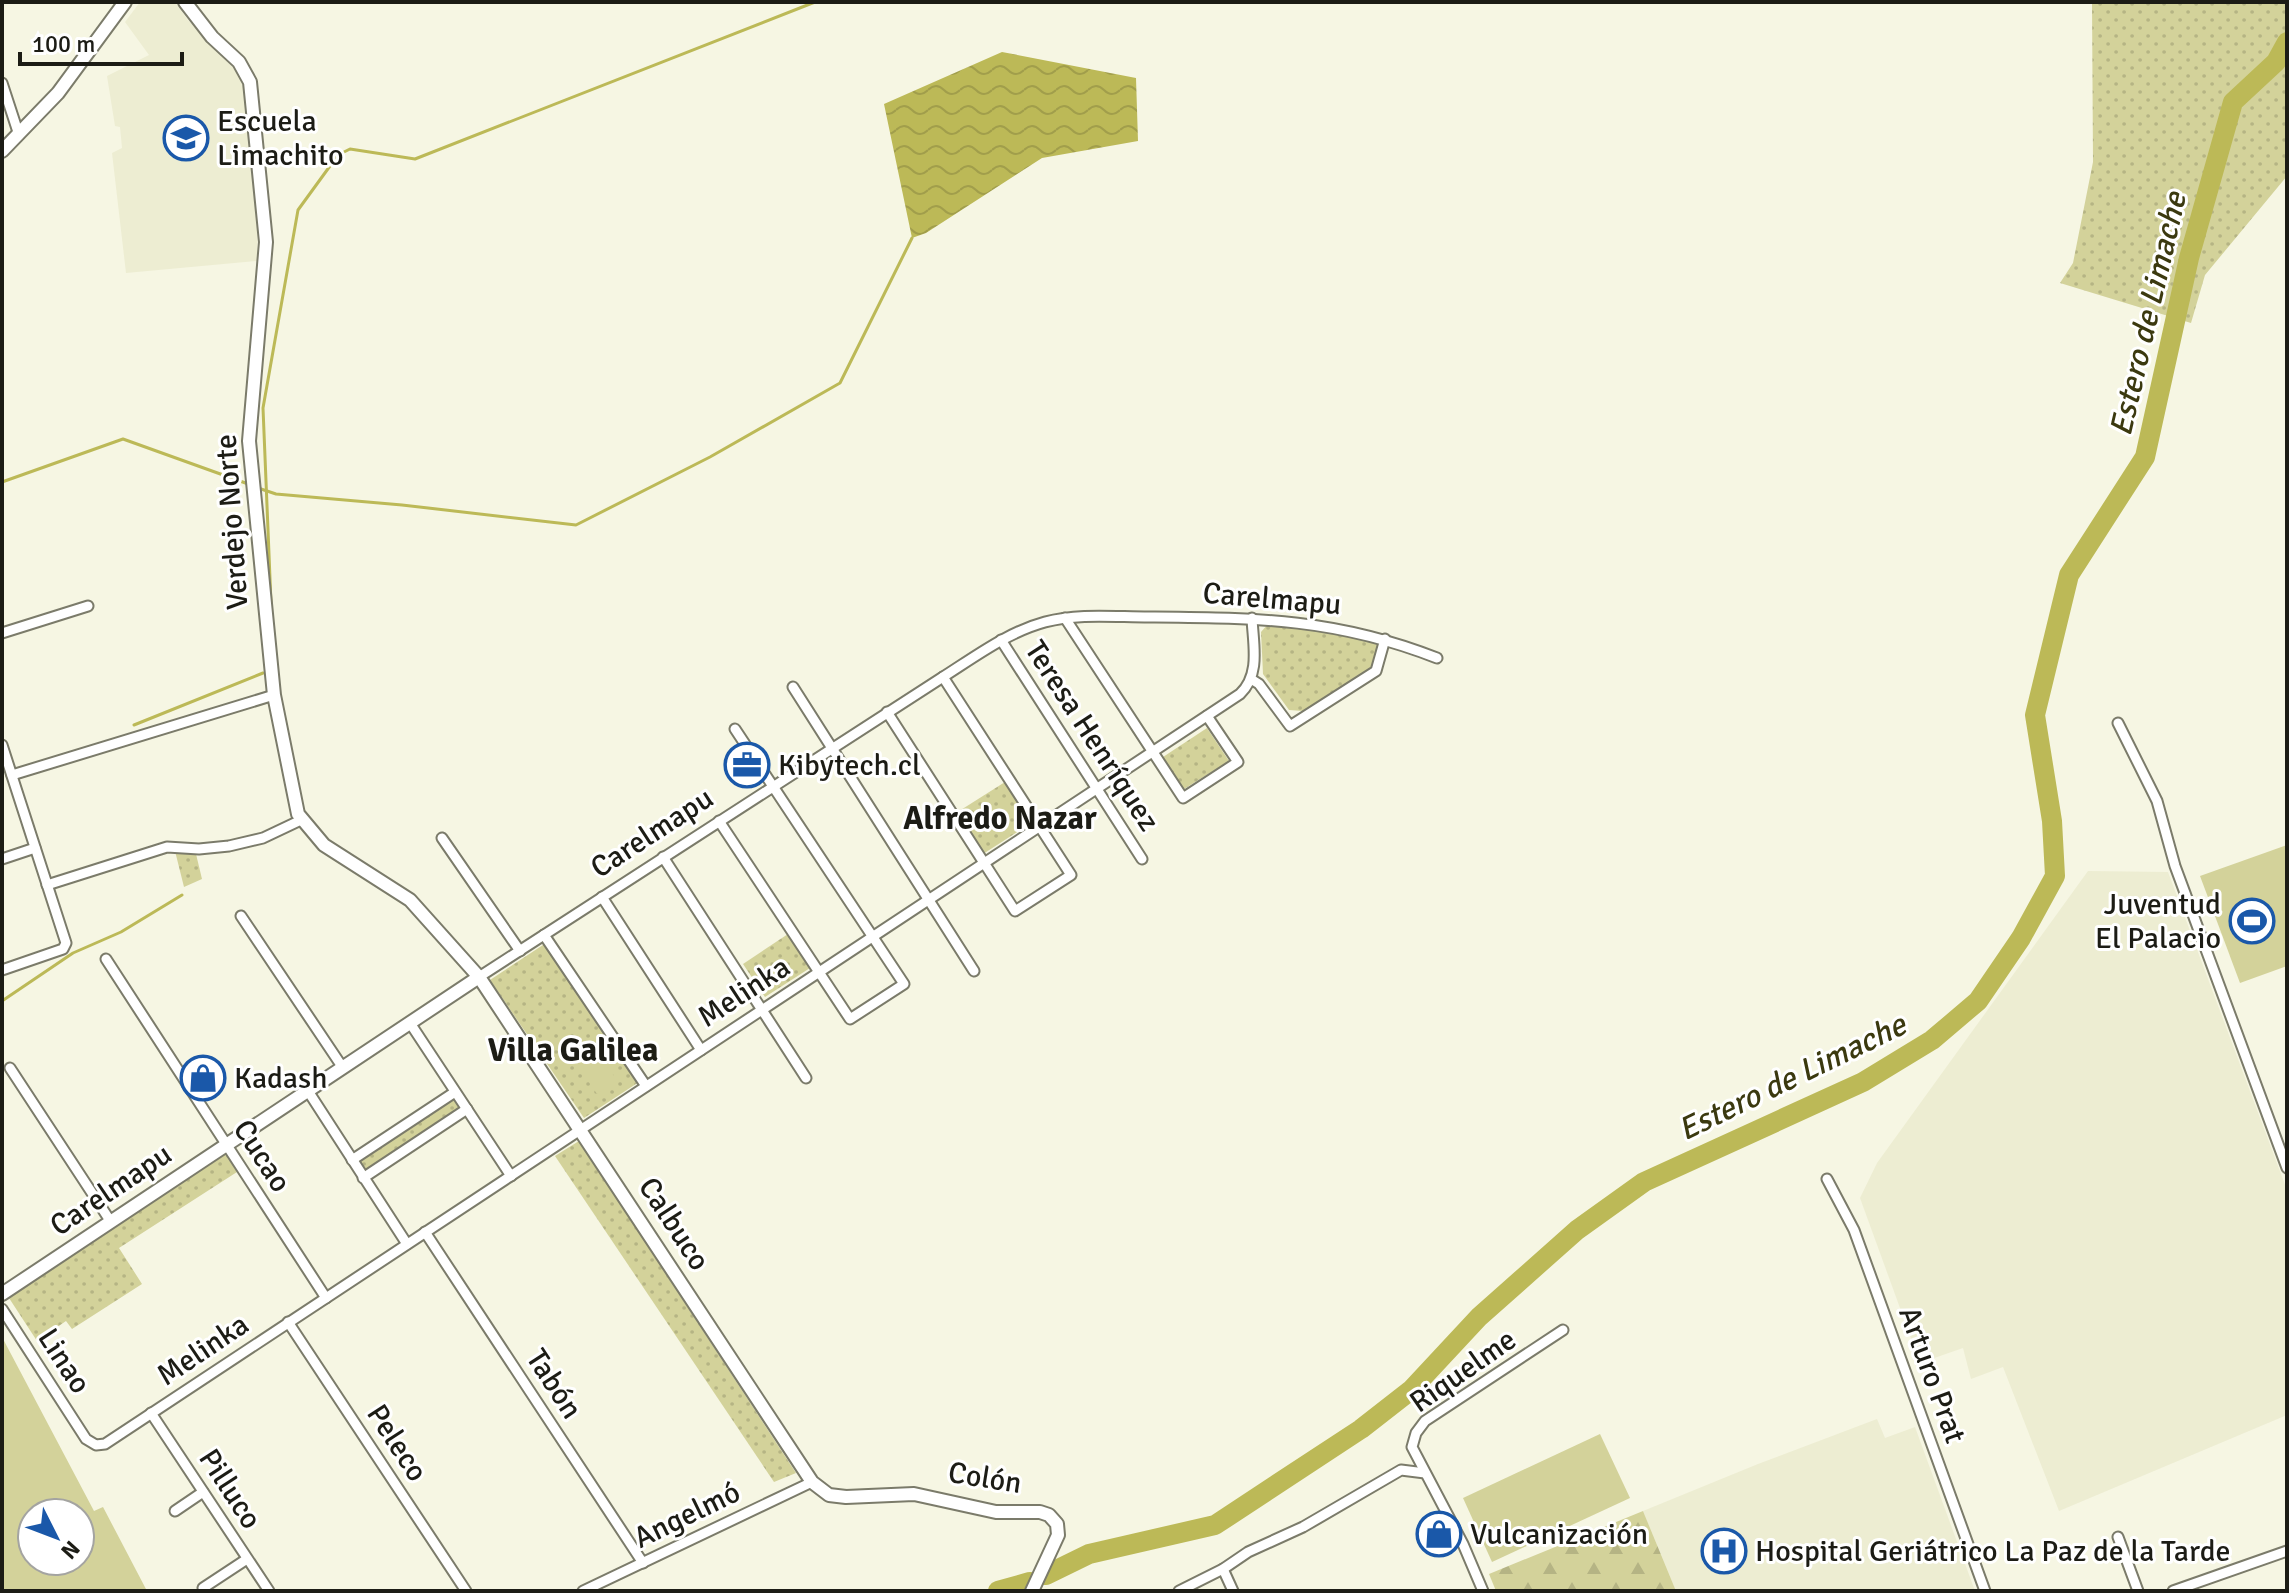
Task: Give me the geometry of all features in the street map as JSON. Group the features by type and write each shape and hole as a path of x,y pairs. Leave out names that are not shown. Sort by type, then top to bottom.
{"street":[{"path":"2,151 58,93 125,2"},
{"name":"Verdejo Norte","path":"185,2 212,37 239,62 250,82 266,242 249,441 274,695 294,804 301,820 324,845 410,900 479,977"},
{"path":"2,83 19,135"},
{"path":"2,633 88,606"},
{"name":"Carelmapu","path":"2,1294 663,857 1001,640 1030,627 1065,618 1095,616 1252,618 1313,623 1385,639 1437,658"},
{"path":"1065,618 1183,798 1238,762 1207,716"},
{"path":"1252,618 1254,669 1251,679 1259,684 1290,726 1376,671 1385,639"},
{"name":"Teresa Henríquez","path":"1001,640 1142,859"},
{"path":"887,712 1015,911 1071,875 943,677"},
{"name":"Melinka","path":"86,1439 96,1445 105,1444 1240,694 1251,679"},
{"path":"793,687 974,971"},
{"path":"12,775 274,695"},
{"path":"2118,723 2157,801 2175,866 2287,1168"},
{"path":"719,821 850,1019 904,984 735,729"},
{"path":"2,745 66,943 63,949 2,970"},
{"path":"47,885 167,847 199,849 229,846 260,838 301,820"},
{"path":"442,838 520,951"},
{"path":"2,859 35,848"},
{"path":"663,857 806,1078"},
{"path":"602,897 701,1050"},
{"path":"241,916 343,1068"},
{"path":"544,935 646,1086"},
{"name":"Cucao","path":"106,959 326,1298"},
{"name":"Calbuco","path":"479,977 812,1482 829,1495"},
{"path":"410,1023 511,1176"},
{"path":"10,1068 111,1222"},
{"path":"308,1091 407,1244"},
{"path":"352,1160 455,1092"},
{"path":"363,1178 467,1109"},
{"name":"Arturo Prat","path":"1827,1179 1854,1230 1985,1591"},
{"name":"Tabón","path":"425,1232 643,1563"},
{"name":"Linao","path":"2,1309 86,1439"},
{"name":"Peleco","path":"288,1322 466,1591"},
{"name":"Riquelme","path":"1483,1591 1463,1544 1412,1447 1416,1433 1425,1421 1563,1330"},
{"name":"Pilluco","path":"151,1413 269,1591"},
{"path":"1179,1591 1223,1569 1248,1552 1303,1527 1401,1470 1425,1473"},
{"name":"Angelmó","path":"583,1591 812,1482"},
{"path":"175,1511 203,1492"},
{"name":"Colón","path":"829,1495 914,1494 996,1512 1040,1512 1049,1515 1057,1524 1058,1535 1032,1591"},
{"path":"2118,1537 2138,1591"},
{"path":"2173,1591 2287,1551"},
{"path":"203,1588 247,1559"},
{"path":"1223,1569 1233,1591"}],"shaded area":[{"name":"Escuela Limachito","path":"140,2 175,2 238,73 247,99 258,201 257,261 126,273 112,153 122,148 120,127 115,126 107,76 149,55 125,22"},
{"path":"2088,871 2168,872 2287,1190 2287,1415 2059,1511 2003,1367 1971,1379 1963,1348 1920,1363 1860,1198 1877,1163"},
{"path":"1877,1419 1885,1438 1915,1427 1975,1591 1676,1591 1643,1511"}],"green space":[{"path":"2092,2 2287,2 2287,176 2205,275 2191,323 2060,283 2073,263 2093,162"},
{"path":"1268,624 1309,627 1380,643 1374,667 1303,711 1289,710 1263,674 1261,632"},
{"path":"1207,728 1229,761 1184,789 1163,757"},
{"path":"1005,782 1031,823 983,854 956,813"},
{"name":"Juventud El Palacio","path":"2287,845 2287,966 2240,983 2200,876"},
{"path":"175,851 196,854 202,879 184,887"},
{"path":"788,934 810,968 765,997 743,964"},
{"path":"546,943 639,1082 584,1118 490,980"},
{"path":"591,1042 617,1080 597,1094 571,1056"},
{"path":"453,1097 461,1109 366,1172 358,1159"},
{"path":"579,1141 796,1473 774,1482 555,1156"},
{"path":"226,1154 237,1172 119,1248 142,1284 72,1329 66,1321 37,1341 9,1298"},
{"path":"2,1337 87,1497 16,1497 16,1577 96,1577 96,1510 103,1507 147,1591 2,1591"},
{"path":"1600,1434 1630,1498 1492,1562 1463,1498"},
{"path":"1643,1511 1676,1591 1496,1591 1489,1574"}],"water":[{"path":"1002,52 1136,78 1138,141 1042,158 926,233 912,238 884,104"}],"waterway":[{"path":"271,603 263,408 298,210 338,155 350,149 415,159 815,2"},
{"name":"Estero de Limache","path":"1046,1575 1089,1554 1215,1525 1361,1429 1411,1390 1479,1317 1577,1230 1644,1182 1863,1082 1932,1040 1978,1001 2021,938 2055,876 2052,821 2035,715 2069,575 2145,457 2189,258 2233,102 2276,62 2287,42"},
{"path":"258,488 276,494 576,525 710,457 840,383 912,238"},
{"path":"2,482 123,439 251,485"},
{"path":"134,725 263,673"},
{"path":"2,1001 73,953 121,932 182,895"},
{"name":"Estero de Limache","path":"998,1591 1030,1582"}],"place":[{"name":"Escuela Limachito","path":"186,138"},
{"name":"Kibytech.cl","path":"747,765"},
{"name":"Juventud El Palacio","path":"2252,921"},
{"name":"Kadash","path":"203,1078"},
{"name":"Vulcanización","path":"1439,1534"},
{"name":"Hospital Geriátrico La Paz de la Tarde","path":"1724,1551"}],"district":[{"name":"Alfredo Nazar","path":"1000,818"},
{"name":"Villa Galilea","path":"573,1050"}]}
